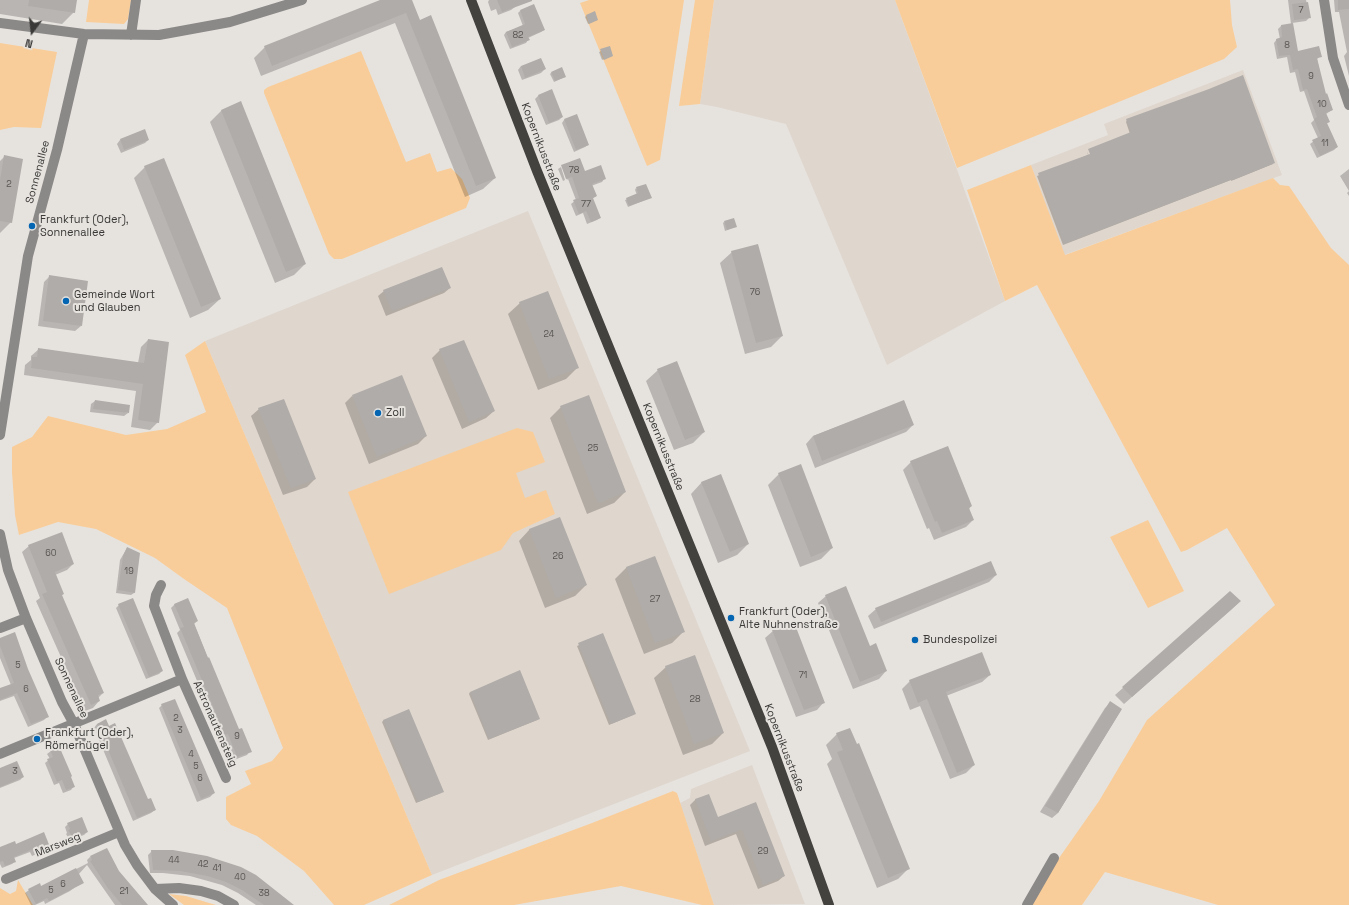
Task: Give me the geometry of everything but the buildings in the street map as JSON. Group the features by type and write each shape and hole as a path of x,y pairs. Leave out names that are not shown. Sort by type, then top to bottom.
{"main road":[{"name":"Kopernikusstraße","path":"471,0 537,171 770,740 829,905"}],"street":[{"path":"131,36 136,0"},
{"path":"0,22 84,34 131,36 159,35 230,22 302,0"},
{"path":"1324,0 1333,58 1349,105"},
{"name":"Sonnenallee","path":"0,435 28,256 57,150 84,34"},
{"name":"Sonnenallee","path":"0,534 8,570 26,618 62,702 74,724 119,832 132,857 155,889 170,904"},
{"name":"Astronautensteig","path":"161,585 156,595 154,606 182,679 226,778"},
{"path":"0,628 26,618"},
{"name":"Astronautensteig","path":"0,754 182,679"},
{"name":"Marsweg","path":"6,879 119,832"},
{"path":"1027,905 1054,858"},
{"path":"155,889 179,888 201,891 218,896 234,905"}],"shaded area":[{"path":"89,0 131,0 128,19 124,24 86,22"},
{"path":"589,0 684,0 660,160 647,166 580,3"},
{"path":"695,0 714,0 700,104 679,106"},
{"path":"714,0 895,0 1005,301 887,365 786,124 700,104"},
{"path":"895,0 1230,0 1232,25 1237,47 1224,59 957,168"},
{"path":"0,43 57,52 41,128 14,127 0,130"},
{"path":"361,51 406,162 430,153 437,172 451,168 462,179 470,198 466,208 342,259 334,259 329,254 264,90 268,87"},
{"path":"1243,70 1282,175 1064,255 1031,165 1108,135 1104,124"},
{"path":"1031,165 1065,255 1273,178 1280,185 1289,186 1331,248 1349,265 1349,905 1218,905 1105,872 1082,905 1026,905 1099,801 1147,720 1275,605 1227,528 1181,552 1037,285 1005,301 967,190"},
{"path":"528,211 750,751 432,875 205,341"},
{"path":"205,341 432,875 364,905 334,905 304,871 257,836 231,825 226,819 226,797 251,784 245,771 272,761 283,748 227,608 155,558 96,529 58,522 19,535 15,515 12,447 32,437 48,416 126,435 167,429 206,412 185,355"},
{"path":"517,428 533,432 545,462 516,473 525,498 546,490 555,514 513,533 501,550 389,594 348,492"},
{"path":"1148,520 1184,591 1148,608 1110,537"},
{"path":"752,765 805,904 714,905 680,803 690,798 691,789"},
{"path":"673,791 677,793 714,905 702,905 621,886 514,905 389,905 439,880"},
{"path":"18,880 33,905 0,905 0,888 10,894 16,891"},
{"path":"169,894 186,896 216,905 184,905"}],"place":[{"name":"Frankfurt (Oder), Sonnenallee","path":"32,226"},
{"name":"Gemeinde Wort und Glauben","path":"66,301"},
{"name":"Zoll","path":"378,413"},
{"name":"Frankfurt (Oder), Alte Nuhnenstraße","path":"731,618"},
{"name":"Bundespolizei","path":"915,640"},
{"name":"Frankfurt (Oder), Römerhügel","path":"37,739"}]}
